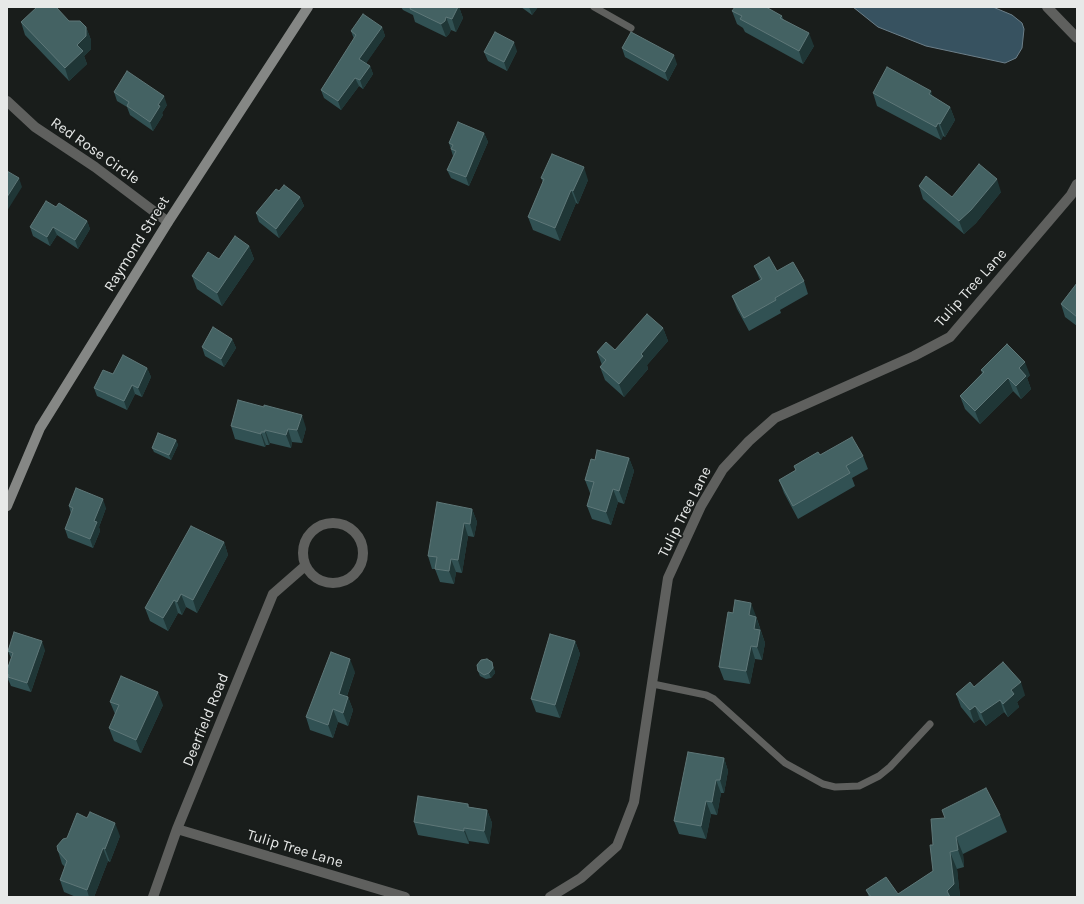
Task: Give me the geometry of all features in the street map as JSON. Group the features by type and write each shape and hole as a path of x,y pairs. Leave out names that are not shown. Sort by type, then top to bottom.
{"street":[{"name":"Raymond Street","path":"7,506 40,428 168,222 308,7"},
{"path":"1047,7 1077,38"},
{"name":"Red Rose Circle","path":"7,101 35,127 95,167 168,222"},
{"name":"Tulip Tree Lane","path":"550,897 581,878 618,846 634,802 668,578 701,506 723,469 748,441 775,418 914,356 950,337 1071,195 1077,184"},
{"path":"330,523 342,524 353,530 360,540 363,551 362,563 355,574 346,581 334,584 322,582 312,576 305,566 302,555 304,543 310,533 319,526 330,523"},
{"name":"Deerfield Road","path":"153,897 177,829 273,594 305,566"},
{"name":"Tulip Tree Lane","path":"177,829 405,897"}],"lane":[{"path":"594,7 631,28"},
{"path":"653,684 696,693 714,699 786,763 823,784 835,787 859,786 879,776 890,767 930,724"}],"water":[{"path":"853,7 993,7 1012,15 1022,23 1024,29 1022,48 1016,58 1005,63 926,46 878,27"}],"building":[{"path":"37,7 56,7 69,21 80,21 86,27 86,36 77,45 83,51 65,68 21,22"},
{"path":"411,7 458,7 452,19 446,17 445,21 441,24 410,9"},
{"path":"735,7 766,7 782,16 780,18 809,33 799,51 740,19 742,16 732,11"},
{"path":"363,14 382,27 359,59 370,66 360,80 355,78 338,101 321,90 356,35 351,31"},
{"path":"495,32 514,42 504,62 484,52"},
{"path":"631,32 674,55 665,72 622,48"},
{"path":"887,67 931,91 929,94 950,107 940,124 938,123 936,127 873,93"},
{"path":"127,71 164,96 158,105 160,106 150,122 127,106 129,102 114,92"},
{"path":"458,122 484,133 466,177 447,170 456,151 451,149 453,145 449,143"},
{"path":"552,154 584,167 573,191 571,190 555,228 528,217 544,179 541,178"},
{"path":"979,164 997,179 971,210 959,221 919,186 926,176 952,197"},
{"path":"7,171 19,178 7,197"},
{"path":"284,185 300,197 276,229 256,213 276,189 279,191"},
{"path":"46,201 56,207 59,203 87,221 75,240 53,227 47,237 30,227"},
{"path":"235,236 249,246 217,293 192,276 208,252 219,259"},
{"path":"769,257 777,271 793,262 804,281 775,298 776,300 744,318 732,296 762,279 754,266"},
{"path":"1077,283 1077,317 1061,304"},
{"path":"647,314 663,328 641,354 643,356 619,384 600,367 606,360 597,352 606,342 615,350"},
{"path":"213,327 232,339 221,359 202,347"},
{"path":"1007,344 1025,362 1019,368 1026,376 1016,386 1008,378 975,411 960,396 984,372 981,370"},
{"path":"123,355 147,368 138,388 132,385 124,401 94,388 103,370 113,374"},
{"path":"238,400 302,415 297,430 288,429 286,435 265,430 265,432 261,432 261,434 231,426"},
{"path":"158,433 176,440 169,455 152,448"},
{"path":"852,437 863,456 846,466 850,473 793,506 779,480 796,470 794,466 818,452 820,455"},
{"path":"597,450 629,458 619,491 613,489 606,512 587,506 594,482 585,480 591,459 595,460"},
{"path":"76,488 103,499 94,521 97,522 90,539 65,529 73,508 69,506"},
{"path":"437,502 472,509 470,524 464,523 458,560 451,559 449,571 435,569 437,557 428,556"},
{"path":"191,526 224,542 193,600 181,594 177,602 174,600 163,618 145,608"},
{"path":"735,600 751,603 749,615 756,617 754,629 760,630 757,647 751,646 746,671 719,667 728,612 733,613"},
{"path":"14,632 42,641 27,683 8,677 9,675 7,674 13,653 8,651"},
{"path":"550,634 575,641 555,705 531,699"},
{"path":"331,652 350,659 339,694 348,697 343,713 333,709 328,725 306,717"},
{"path":"487,659 492,662 493,668 489,673 484,675 478,671 477,665 481,660"},
{"path":"1003,662 1021,682 1011,690 1014,694 1003,704 1000,700 981,713 975,706 970,710 956,694 970,682 974,687"},
{"path":"121,676 158,692 136,740 109,728 119,705 110,702"},
{"path":"688,752 724,758 720,780 716,780 712,802 706,801 701,826 674,821"},
{"path":"986,788 1000,815 956,837 958,850 950,852 954,884 947,891 950,897 871,897 866,890 886,877 898,894 933,871 930,845 933,845 931,819 945,818 942,810"},
{"path":"418,796 468,804 468,807 487,810 484,831 464,828 464,831 414,822"},
{"path":"90,812 115,823 105,849 103,848 87,890 60,880 67,861 58,851 57,846 63,839 67,838 77,813 87,818"}]}
